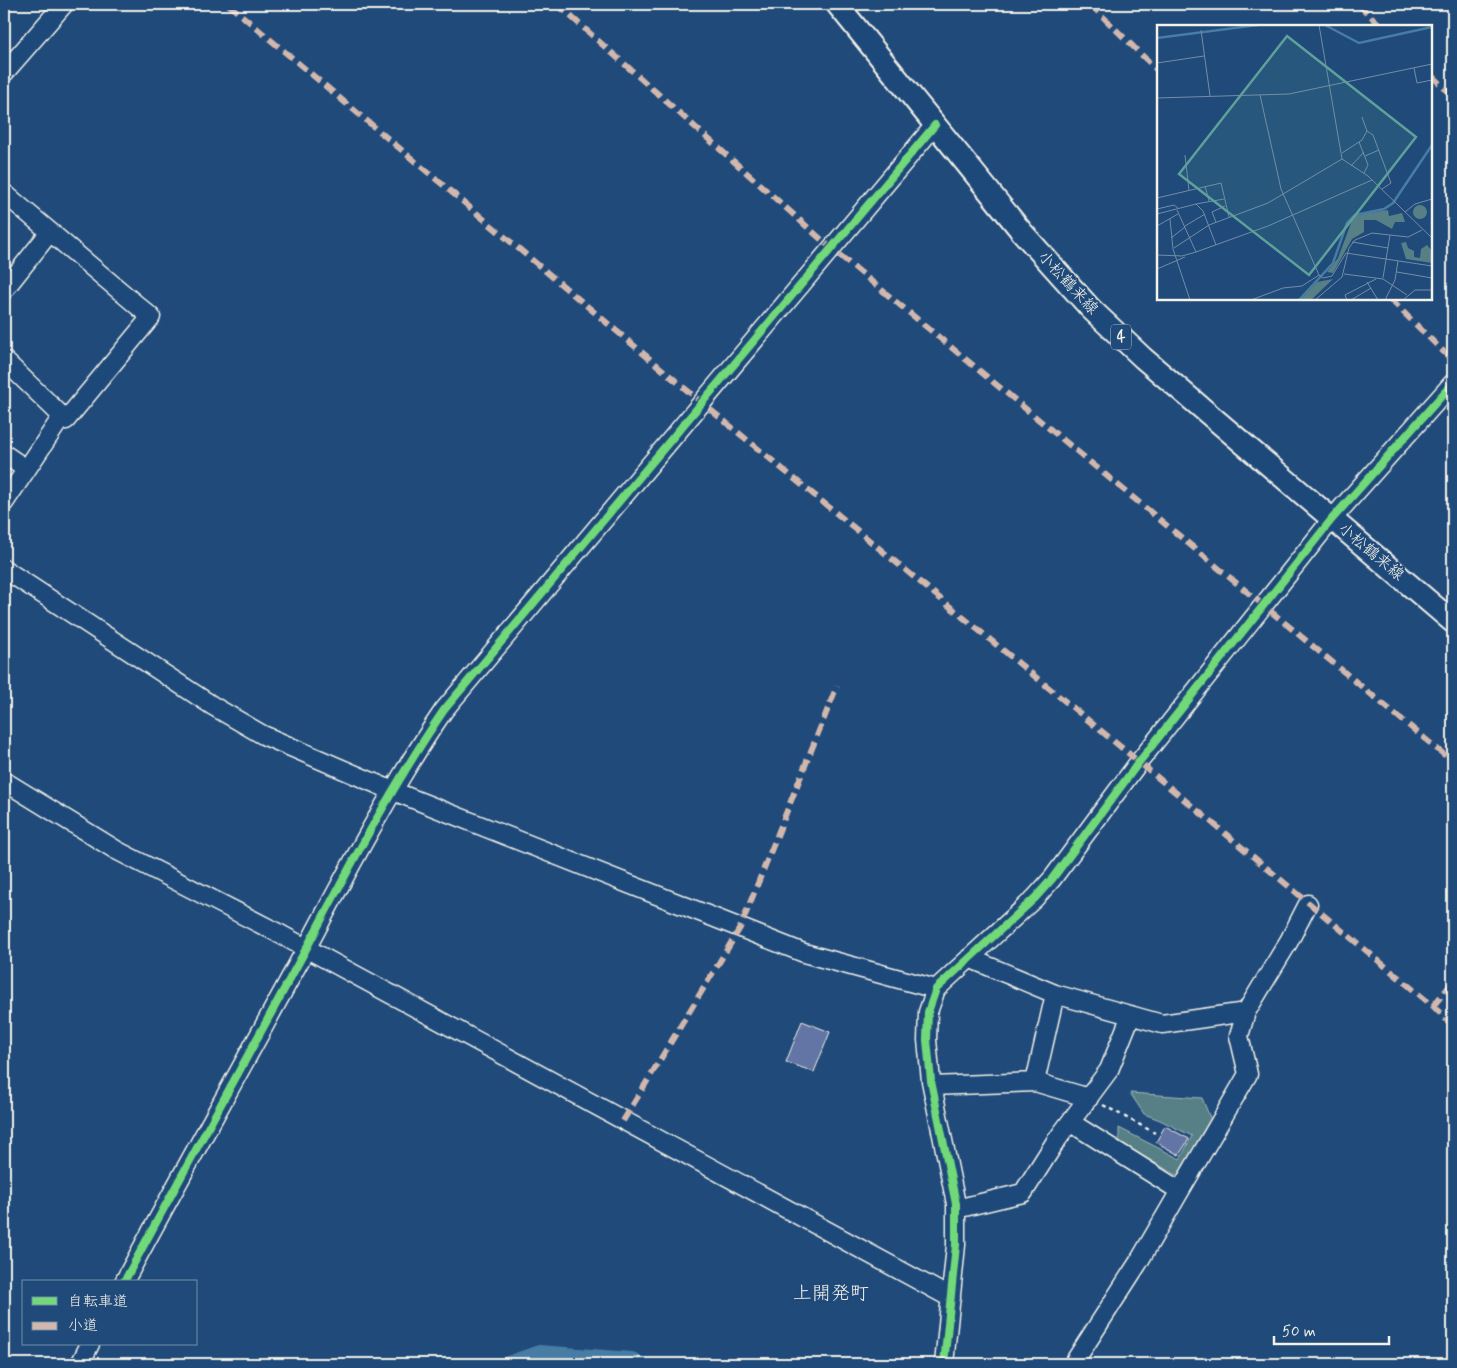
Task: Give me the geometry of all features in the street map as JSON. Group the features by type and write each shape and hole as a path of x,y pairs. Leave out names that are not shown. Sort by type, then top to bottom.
{"main road":[{"name":"小松鶴来線","path":"837,4 1022,232 1091,309 1143,358 1453,622"}],"street":[{"path":"4,74 64,4"},
{"path":"125,1280 421,743 450,702 935,125"},
{"path":"4,193 151,317 66,420 59,422 4,503"},
{"path":"4,290 50,232"},
{"path":"4,360 66,420"},
{"path":"944,1364 956,1245 956,1210 932,1086 927,1040 928,1012 936,989 1035,898 1052,879 1139,762 1332,519 1453,383"},
{"path":"4,454 26,469"},
{"path":"4,569 213,706 263,735 393,791 804,953 936,989"},
{"path":"4,781 116,850 270,929 951,1298"},
{"path":"1073,1364 1138,1263 1248,1074 1239,1036 1246,1012 1289,941 1308,904"},
{"path":"968,958 1055,994 1162,1024 1246,1012"},
{"path":"1035,1082 1055,994"},
{"path":"956,1210 1023,1193 1056,1141 1109,1070 1131,1015"},
{"path":"932,1086 1035,1082 1088,1098"},
{"path":"1070,1122 1180,1191"},
{"path":"80,1364 89,1346"}],"path":[{"path":"1088,1098 1154,1132"}],"green space":[{"path":"1130,1093 1202,1098 1211,1120 1182,1178 1119,1143 1119,1128 1180,1159 1192,1136 1144,1114"}],"building":[{"path":"802,1021 830,1032 814,1072 786,1062"},
{"path":"1165,1126 1189,1139 1179,1155 1156,1142"}],"waterway":[{"path":"508,1364 539,1353 632,1360 638,1364"}],"marked path":[{"path":"228,4 701,402 1139,762 1433,1006 1453,1026"},
{"path":"557,4 831,248 1453,762"},
{"path":"1090,4 1157,70"},
{"path":"1358,4 1380,25"},
{"path":"1432,76 1453,97"},
{"path":"1391,300 1453,361"},
{"path":"623,1121 740,928 837,686"},
{"path":"1433,1006 1453,982"}],"cycle path":[{"path":"125,1280 338,888 407,768 444,710 935,125"},
{"path":"944,1364 956,1245 956,1204 931,1081 927,1040 928,1012 936,989 1035,898 1052,879 1139,762 1332,519 1453,383"}],"district":[{"name":"上開発町","path":"831,1293"}]}
